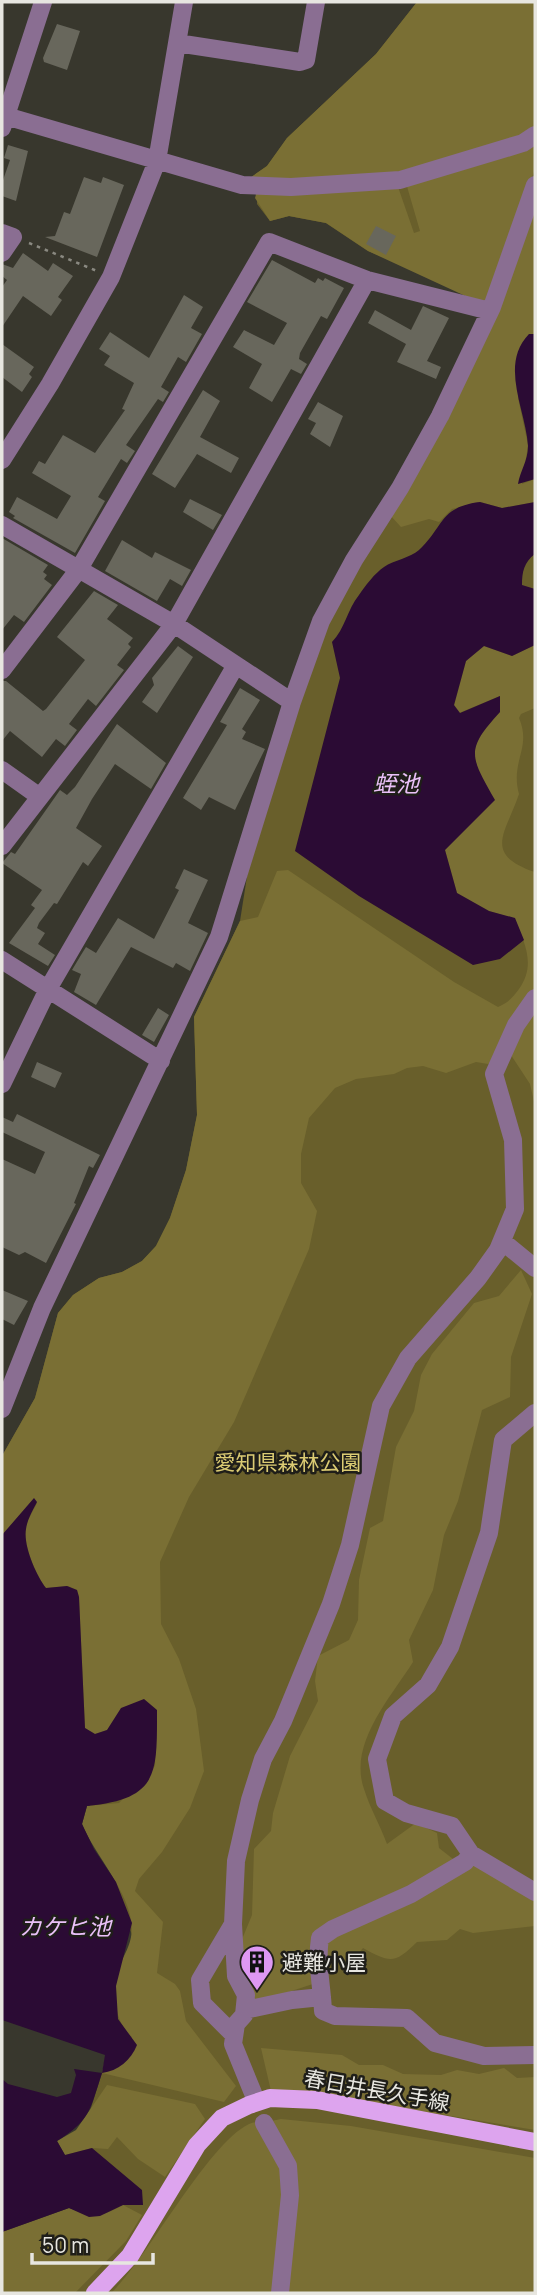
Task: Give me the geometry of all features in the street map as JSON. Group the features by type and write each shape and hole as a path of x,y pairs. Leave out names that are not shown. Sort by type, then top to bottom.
{"main road":[{"name":"春日井長久手線","path":"95,2293 137,2246 197,2146 222,2118 248,2105 270,2098 317,2100 535,2142"}],"street":[{"path":"43,2 3,120 242,186 291,187 400,180 523,143 535,135"},
{"path":"2,460 50,384 111,277 157,161 184,2"},
{"path":"177,43 300,62 306,60 316,2"},
{"path":"2,1409 42,1308 219,937 292,702 321,621 440,416 490,311 535,185"},
{"path":"2,253 7,235"},
{"path":"2,670 79,569 270,242 367,280 490,311"},
{"path":"2,846 174,624 367,280"},
{"path":"2,525 174,624 292,702"},
{"path":"2,1084 48,989 236,665"},
{"path":"2,770 40,797"},
{"path":"2,960 161,1061"},
{"path":"253,2093 233,2044 236,2024 245,2010 246,1995 236,1976 233,1924 236,1861 250,1800 263,1759 283,1721 331,1604 350,1545 381,1406 408,1358 478,1278 502,1241 515,1209 513,1140 494,1074 516,1025 535,998"},
{"path":"502,1241 535,1268"},
{"path":"535,1413 503,1440 489,1533 450,1647 428,1685 393,1716 377,1759 385,1801 406,1813 452,1826 471,1854 535,1892"},
{"path":"471,1854 465,1862 411,1894 333,1929 320,1938 317,1959 323,2011 335,2016 407,2018 435,2043 484,2056 535,2055"},
{"path":"233,1924 200,1980 202,2003 234,2035"},
{"path":"245,2010 322,1997"},
{"path":"264,2123 288,2165 290,2194 280,2293"}],"path":[{"path":"7,235 111,277"}],"green space":[{"name":"愛知県森林公園","path":"417,2 535,2 535,2293 2,2293 2,2232 123,2205 142,2205 65,2155 89,2114 102,2073 132,1935 2,1535 2,1456 35,1398 58,1313 73,1295 99,1278 122,1272 142,1261 156,1246 170,1218 186,1170 197,1115 194,1017 240,921 253,838 325,625 495,311 422,273 368,251 326,223 289,216 270,221 257,204 257,191 247,180 267,166 287,138 376,54"}],"shaded area":[{"path":"417,2 535,2 535,129 523,138 398,176 247,180 267,166 287,138 376,54"},
{"path":"535,141 535,169 487,306 368,251 326,223 289,216 270,221 255,198 257,191 397,184 414,233 420,231 406,183"},
{"path":"535,201 535,334 529,334 518,398 528,445 522,484 535,479 535,502 502,508 480,502 452,509 439,522 429,519 401,527 389,514"},
{"path":"535,645 535,708 521,714 519,718 523,738 517,772 519,794 502,841 508,858 535,872 535,1106 530,1084 505,1046 497,1060 488,1064 476,1062 446,1073 423,1066 407,1068 394,1074 356,1079 335,1088 309,1118 301,1154 301,1183 317,1211 309,1249 234,1422 189,1497 160,1562 161,1624 179,1659 196,1709 204,1771 190,1808 162,1852 139,1879 135,1891 163,1922 157,1973 175,1984 180,1991 186,2021 236,2086 224,2102 102,2073 132,2037 118,2016 115,1989 117,1972 131,1937 131,1923 122,1894 82,1824 87,1806 119,1803 155,1766 157,1710 117,1719 107,1730 95,1734 85,1728 77,1590 68,1586 46,1588 34,1568 28,1551 26,1529 37,1503 34,1499 2,1535 2,1456 35,1398 58,1313 73,1295 99,1278 122,1272 142,1261 156,1246 170,1218 186,1170 197,1115 194,1017 240,921 258,917 277,871 288,870 454,982 498,1007 510,1000 519,989 528,963 515,919 489,911 457,893 445,850 494,800 480,773 475,754 481,736 500,712 500,696 459,713 454,706 466,661 484,646 512,656"},
{"path":"521,1270 532,1294 511,1357 510,1397 482,1410 458,1501 444,1535 433,1590 409,1640 413,1662 374,1722 362,1755 364,1789 387,1844 416,1823 437,1833 439,1848 453,1859 463,1860 318,1932 316,1983 249,2005 238,1949 252,1915 254,1849 271,1831 273,1813 290,1756 318,1701 315,1681 318,1656 349,1640 358,1620 359,1580 370,1528 383,1521 396,1447 414,1411 421,1375 432,1354 474,1303 499,1296"},
{"path":"466,1863 535,1885 535,1926 473,1933 460,1929 447,1940 417,1942 397,1958 386,1958 363,1948 353,1960 327,1962 326,1941"},
{"path":"261,2048 342,2055 359,2065 383,2065 403,2074 441,2075 457,2070 479,2074 504,2068 517,2078 535,2077 535,2130 318,2094 271,2091"},
{"path":"107,2085 195,2104 205,2119 165,2177 138,2159 117,2137 108,2149 92,2148 65,2155 57,2141 76,2130"},
{"path":"281,2119 351,2126 535,2158 535,2293 284,2293 293,2191 266,2122"},
{"path":"256,2122 284,2165 276,2293 111,2293 144,2253 182,2197 222,2146 240,2130"},
{"path":"123,2205 142,2215 126,2241 75,2293 2,2293 2,2232 69,2208 96,2215"}],"water":[{"path":"529,334 535,334 535,479 518,484 528,446 516,388 516,360 520,346"},
{"name":"蛭池","path":"480,502 502,508 535,502 535,554 524,568 522,585 535,589 535,645 512,656 484,646 466,661 454,705 460,713 500,696 500,712 481,736 475,754 480,773 495,800 445,850 457,893 489,911 515,918 524,940 500,959 473,965 359,896 295,851 340,678 332,642 355,601 377,573 419,550 449,513"},
{"name":"カケヒ池","path":"34,1498 37,1502 28,1522 26,1536 34,1568 46,1588 67,1586 77,1590 79,1597 85,1728 95,1734 107,1730 121,1708 144,1699 157,1710 156,1751 149,1779 141,1789 128,1797 87,1806 82,1824 94,1849 116,1882 132,1923 116,1986 118,2019 137,2045 123,2064 102,2073 105,2055 2,2020 2,1535"},
{"path":"74,2069 102,2073 88,2113 77,2127 57,2141 65,2155 92,2148 142,2190 143,2205 123,2205 100,2216 89,2217 69,2208 2,2232 2,2079 8,2084 57,2097 71,2093 76,2075"}],"building":[{"path":"57,24 80,31 67,70 44,62 43,58"},
{"path":"8,145 28,151 16,201 2,196 2,183 10,160 4,158"},
{"path":"84,177 101,183 103,177 124,185 97,257 45,237 55,236 64,212 70,214"},
{"path":"376,226 396,236 386,255 366,244"},
{"path":"23,253 48,271 53,263 73,276 58,297 62,300 51,316 23,296 2,327 2,287 7,280 2,276 2,264 13,268"},
{"path":"272,260 315,283 318,278 323,281 325,278 344,288 327,319 321,316 300,353 299,359 307,364 301,374 291,369 272,402 249,388 262,364 233,347 244,330 274,345 287,323 247,302"},
{"path":"184,295 203,307 191,328 202,334 186,362 178,357 161,387 169,392 163,402 158,399 126,445 135,451 127,463 121,459 98,497 105,501 75,553 13,518 15,516 9,512 17,497 57,519 71,496 32,473 39,461 45,464 63,435 95,453 125,410 122,409 134,383 104,365 110,356 99,349 110,332 149,358"},
{"path":"423,306 449,318 427,361 441,367 436,379 397,362 406,344 368,323 375,310 411,330"},
{"path":"2,344 34,367 29,374 32,377 22,392 2,377"},
{"path":"203,390 220,401 200,437 239,458 231,473 197,454 175,488 152,474"},
{"path":"318,402 343,416 330,447 310,434 316,423 308,419"},
{"path":"190,499 222,515 213,530 183,512"},
{"path":"2,538 48,565 43,572 47,575 44,579 52,585 24,622 14,615 2,630"},
{"path":"122,540 152,558 155,552 191,570 182,586 170,579 157,601 105,571"},
{"path":"94,591 118,605 107,619 133,638 128,644 131,647 117,665 124,670 96,706 88,699 69,724 77,730 65,746 56,739 42,757 10,731 2,741 2,681 6,681 43,711 46,709 85,660 57,637"},
{"path":"178,646 193,657 157,713 142,702 154,685 152,678"},
{"path":"240,688 260,700 242,729 246,732 242,739 265,749 235,810 209,797 201,810 183,798 227,725 220,722"},
{"path":"117,724 166,763 151,789 115,764 92,799 76,828 102,846 88,866 83,862 57,904 54,903 39,923 37,928 45,933 38,944 55,955 48,966 9,943 35,908 31,905 42,890 2,863 11,852 15,854 60,790 67,795 75,787"},
{"path":"184,869 208,880 188,923 208,933 190,971 176,963 173,968 131,947 96,1005 74,992 81,974 72,970 86,947 96,953 118,918 154,939 179,890 175,888"},
{"path":"158,1008 169,1015 154,1042 142,1035"},
{"path":"37,1062 62,1073 55,1088 31,1077"},
{"path":"17,1114 100,1155 93,1168 89,1166 74,1203 76,1204 46,1263 25,1252 19,1255 2,1247 2,1159 35,1174 45,1152 2,1132 2,1117 13,1122"},
{"path":"2,1290 28,1301 14,1325 2,1319"}],"place":[{"name":"避難小屋","path":"257,1992"}]}
